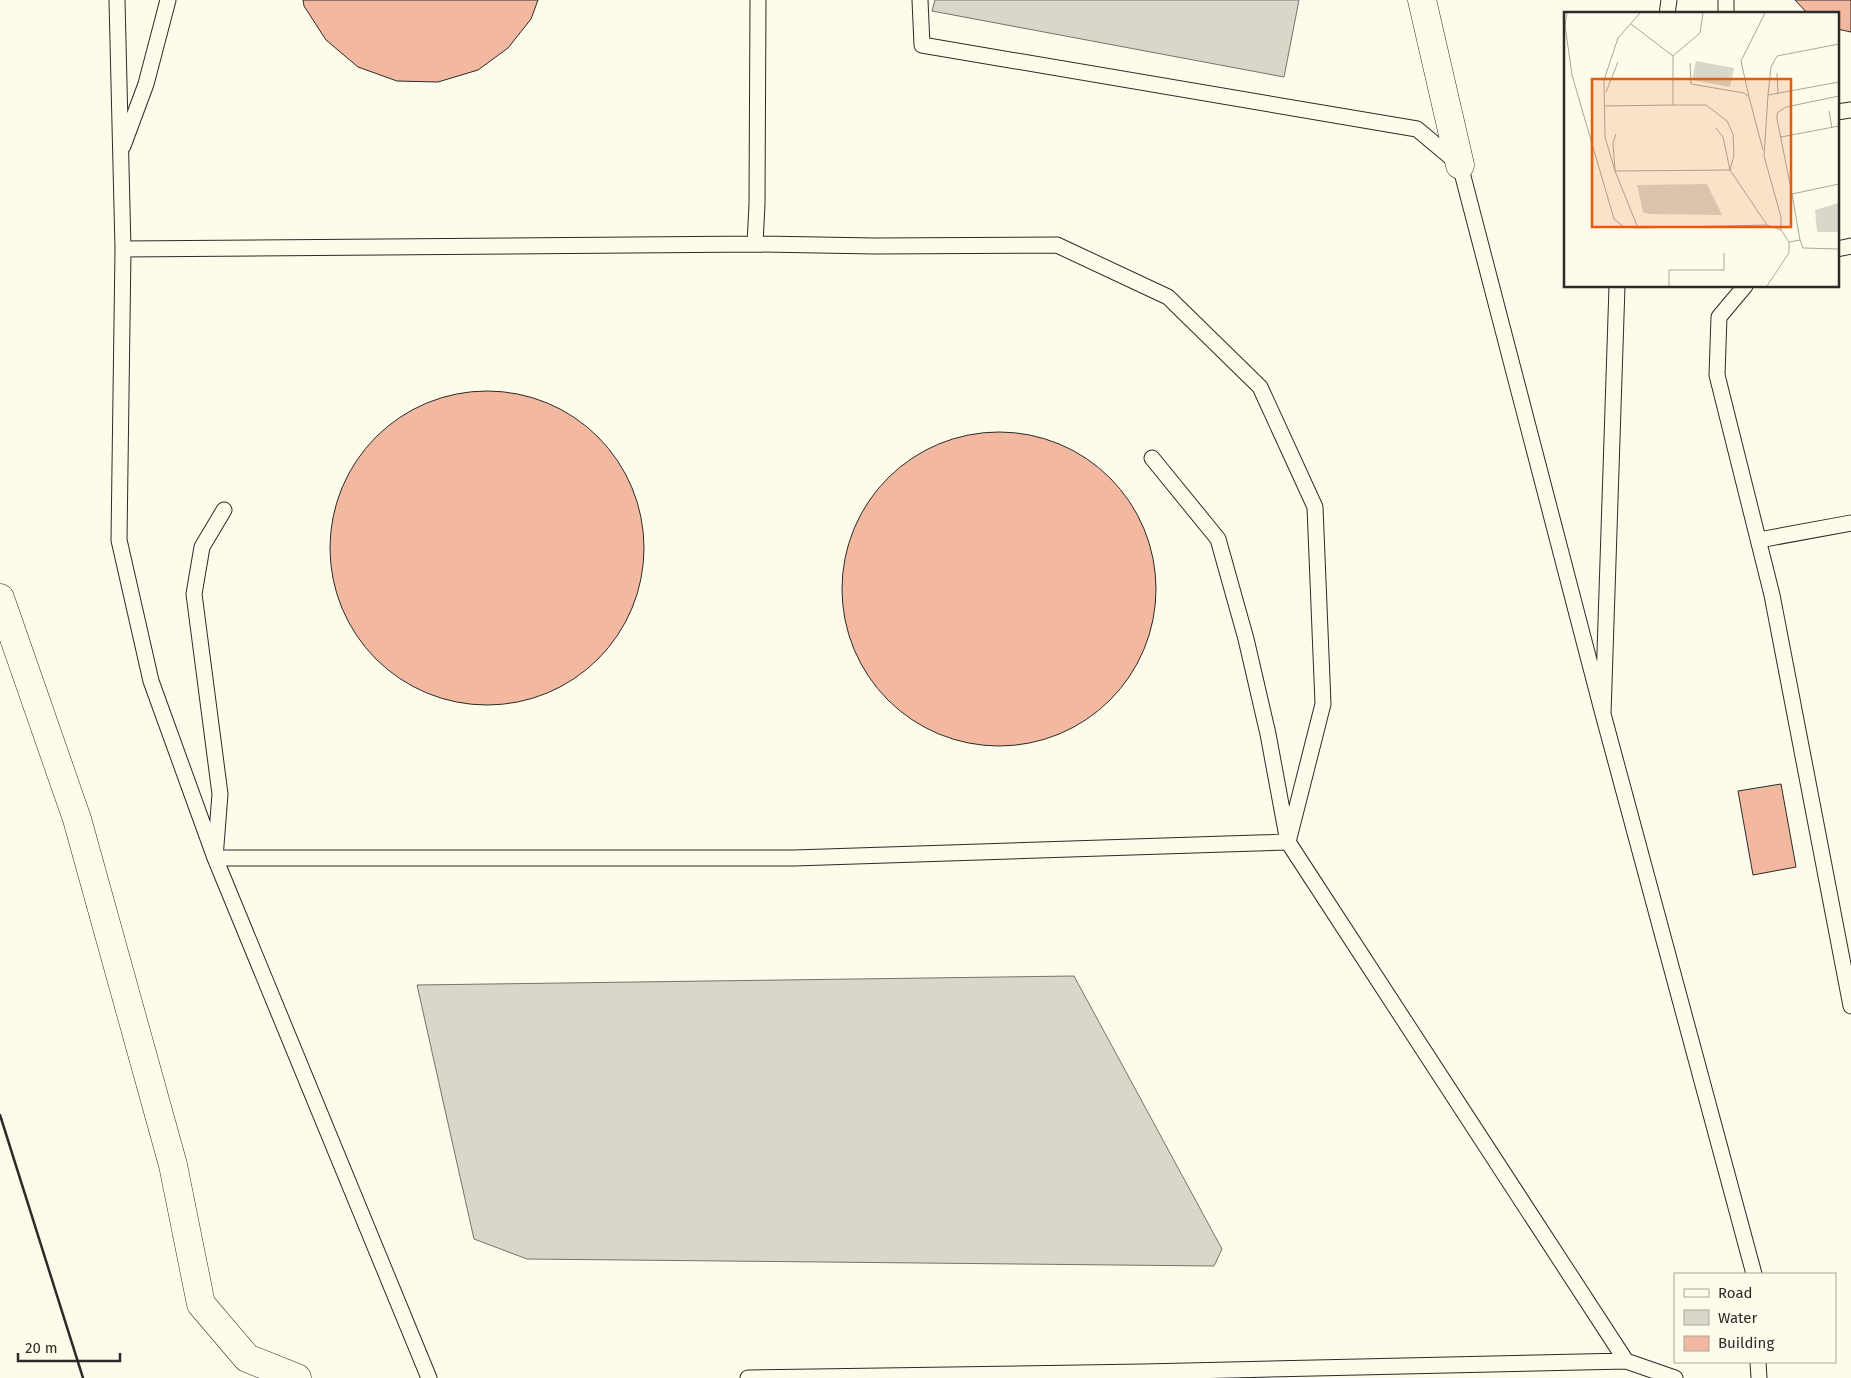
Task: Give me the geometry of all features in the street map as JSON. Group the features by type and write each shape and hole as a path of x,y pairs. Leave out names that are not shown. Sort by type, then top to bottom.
{"street":[{"path":"1422,0 1460,165"},
{"path":"0,598 80,829 173,1165 201,1304 247,1358 296,1378"}],"lane":[{"path":"117,0 123,249 119,540 151,681 215,858 429,1378"},
{"path":"120,152 146,84 168,0"},
{"path":"755,244 757,204 758,0"},
{"path":"920,0 922,45 1417,129 1460,165 1603,714 1754,1273"},
{"path":"1838,112 1851,110"},
{"path":"123,249 755,244 875,246 1057,245 1168,297 1260,387 1315,508 1323,704 1288,842"},
{"path":"1838,249 1851,246"},
{"path":"1603,714 1617,288"},
{"path":"1743,288 1719,317 1717,375 1774,605 1851,1006"},
{"path":"1152,458 1218,539 1246,639 1268,734 1288,842 1626,1361"},
{"path":"215,858 220,794 194,594 202,547 224,510"},
{"path":"1759,540 1851,523"},
{"path":"215,858 794,858 1288,842"},
{"path":"748,1378 1143,1372 1626,1361 1675,1378"},
{"path":"1758,1363 1759,1378"}],"water":[{"path":"935,0 1299,0 1284,77 932,11"},
{"path":"1074,976 1222,1249 1214,1266 527,1259 474,1239 417,985"}],"building":[{"path":"303,0 538,0 531,19 508,48 478,70 438,82 397,81 358,67 326,40 304,6"},
{"path":"1795,0 1851,0 1851,32 1838,29 1838,12 1806,12"},
{"path":"487,391 518,394 561,409 587,426 609,448 626,474 637,502 641,517 644,548 641,579 626,622 609,648 587,670 561,687 533,698 518,702 487,705 456,702 413,687 387,670 365,648 348,622 337,594 333,579 330,548 333,517 348,474 365,448 387,426 413,409 441,398 456,394"},
{"path":"999,432 1030,435 1059,444 1086,459 1110,478 1129,502 1144,529 1153,558 1156,589 1153,620 1144,649 1129,676 1110,700 1086,719 1059,734 1030,743 999,746 968,743 939,734 912,719 888,700 869,676 854,649 845,620 842,589 845,558 854,529 869,502 888,478 912,459 939,444 968,435"},
{"path":"1781,784 1796,867 1753,875 1738,791"}],"wall":[{"path":"0,1115 83,1378"}]}
